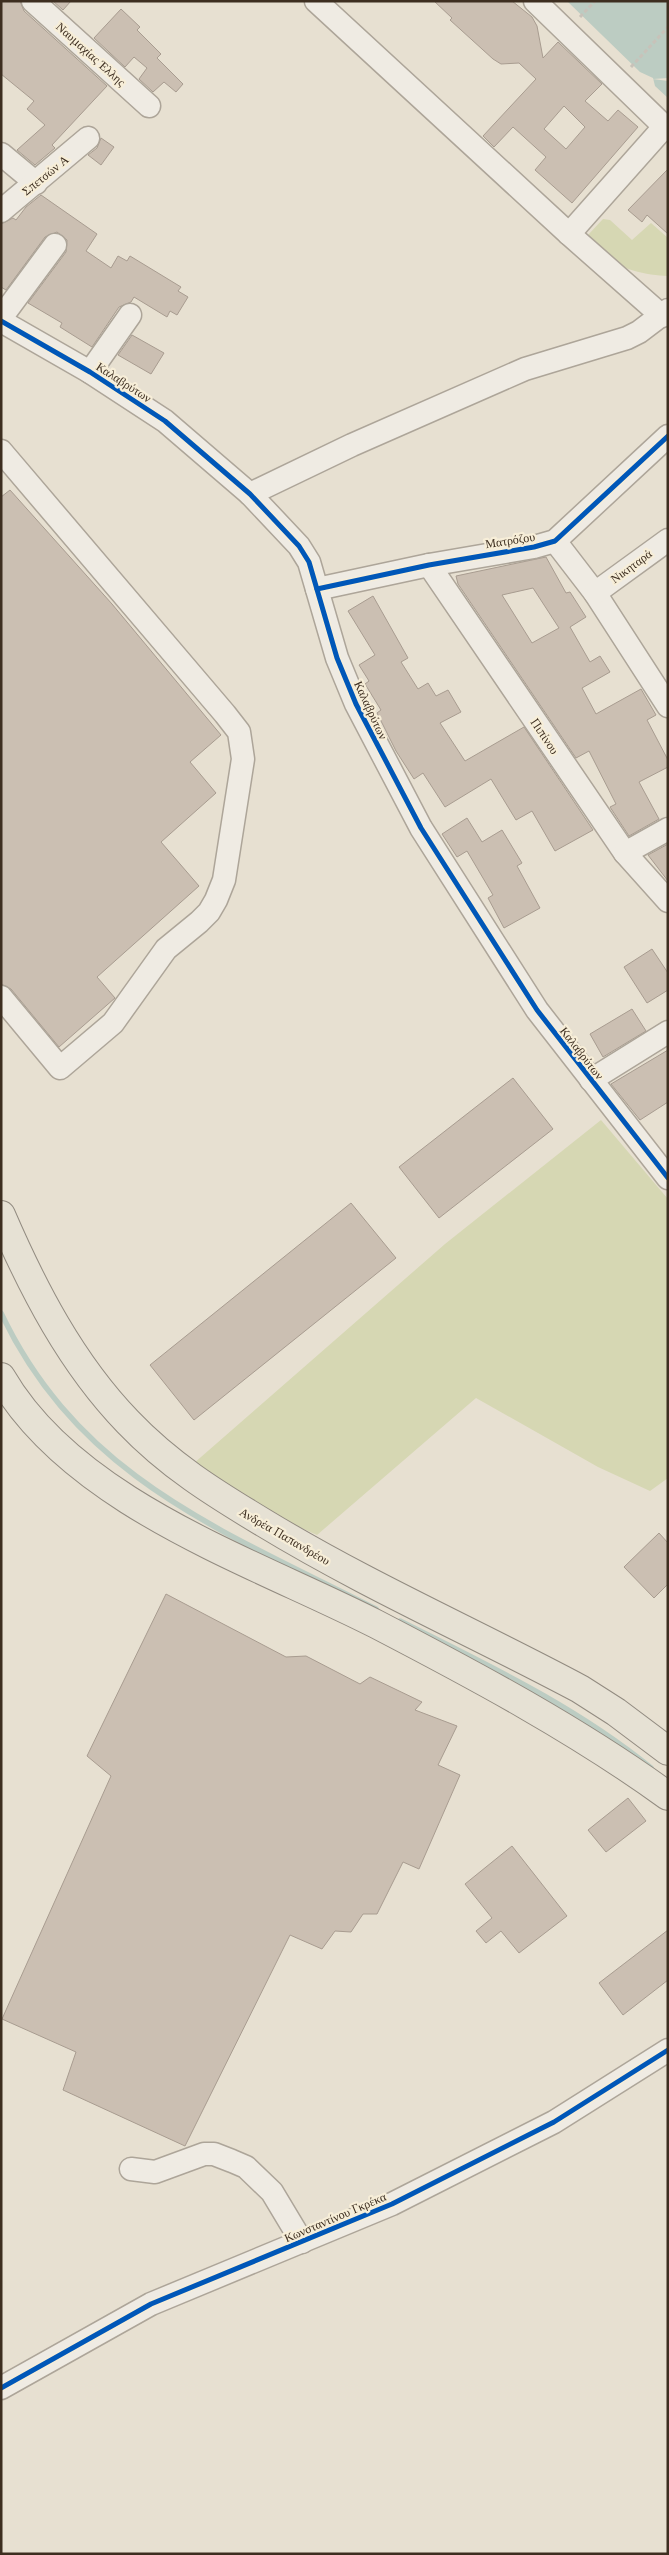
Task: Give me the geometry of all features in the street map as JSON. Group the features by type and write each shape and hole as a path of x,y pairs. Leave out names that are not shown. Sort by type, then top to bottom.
{"main road":[{"name":"Ανδρέα Παπανδρέου","path":"1,1214 33,1285 89,1377 128,1422 176,1466 215,1494 321,1558 580,1689 616,1712 668,1751"},
{"path":"1,1377 24,1412 58,1447 113,1491 170,1524 375,1624 517,1700 611,1757 668,1796"}],"street":[{"name":"Ναυμαχίας Έλλης","path":"33,1 149,106"},
{"path":"250,494 491,383 555,358 626,338 640,332 665,313 569,234 316,1"},
{"path":"535,1 666,128 569,234"},
{"name":"Σπετσών Α","path":"1,211 88,138"},
{"path":"1,154 36,183"},
{"path":"1,319 55,245"},
{"path":"90,372 130,315"},
{"name":"Καλαβρύτων","path":"1,319 90,372 165,421 250,494 299,546 309,562 318,589 336,658 356,704 421,828 537,1010 668,1178"},
{"name":"Ματρόζου","path":"318,589 429,565 534,547 555,541 668,436"},
{"path":"1,451 225,714 242,741 243,759 224,880 216,900 209,912 166,949 104,1033 60,1068 1,997"},
{"name":"Νικηταρά","path":"594,593 668,540"},
{"path":"555,541 594,593 668,706"},
{"name":"Πιπίνου","path":"429,565 624,853 668,900"},
{"path":"624,853 668,829"},
{"path":"591,1080 668,1032"},
{"name":"Κωνσταντίνου Γκρέκα","path":"1,2388 151,2304 392,2204 554,2122 668,2050"},
{"path":"131,2169 155,2172 204,2154 214,2154 232,2161 246,2167 267,2185 302,2242"}],"path":[{"path":"582,15 595,1"},
{"path":"632,65 668,27"}],"green space":[{"path":"603,219 610,220 632,240 651,223 668,238 668,276 633,270 610,261 601,254 593,245 588,235"},
{"path":"601,1120 668,1199 668,1478 650,1491 598,1467 476,1398 317,1535 286,1521 193,1464 445,1244"}],"shaded area":[{"path":"567,1 668,1 668,78 653,79 640,72"},
{"path":"653,79 668,81 668,98 655,86"}],"building":[{"path":"1,1 20,1 24,11 107,86 52,145 55,148 35,165 17,150 45,125 27,109 34,101 1,74"},
{"path":"53,1 71,1 63,10"},
{"path":"434,1 512,1 532,17 537,26 543,58 558,42 602,84 585,101 608,121 618,110 638,127 572,203 535,170 546,157 513,127 494,147 483,136 536,79 519,63 501,64 493,59 450,20 452,18","holes":["564,106 585,127 566,149 544,129"]},
{"path":"121,9 140,27 137,30 161,54 157,58 183,84 176,92 164,82 153,92 139,79 147,68 134,57 125,67 94,38"},
{"path":"101,138 114,147 101,165 88,155 97,148"},
{"path":"668,169 668,234 647,215 642,222 628,210"},
{"path":"41,195 97,234 86,251 111,268 118,256 127,261 130,256 181,287 178,291 188,297 177,315 170,311 167,317 134,297 131,302 119,307 92,347 60,327 62,323 28,303 66,252 67,240 57,232 45,237 6,290 1,287 1,224 13,218 16,220 26,207"},
{"path":"132,335 164,353 151,374 118,355"},
{"path":"10,490 112,604 221,735 190,762 216,793 161,842 199,886 97,977 115,998 59,1047 11,989 1,984 1,497"},
{"path":"546,557 566,593 570,592 586,617 570,627 590,662 600,656 610,672 582,688 596,714 641,689 656,715 647,720 668,760 668,767 639,782 659,819 629,836 610,807 616,804 589,751 576,758 458,584 456,576","holes":["533,588 559,628 532,643 502,595"]},
{"path":"373,596 408,658 401,662 418,689 428,683 436,696 448,690 461,712 440,723 465,761 524,727 593,830 555,851 532,811 516,820 491,779 445,807 423,773 414,779 396,751 377,713 381,710 365,684 369,681 359,665 375,655 348,611"},
{"path":"467,818 482,842 502,830 522,863 517,866 540,908 504,928 488,898 493,895 467,851 457,857 442,834"},
{"path":"668,844 668,881 648,855"},
{"path":"652,949 668,973 668,990 647,1003 624,967"},
{"path":"632,1009 646,1031 603,1057 590,1034"},
{"path":"668,1050 668,1102 640,1120 611,1084"},
{"path":"513,1078 553,1129 439,1218 399,1167"},
{"path":"351,1203 396,1258 194,1420 150,1365"},
{"path":"659,1533 668,1543 668,1584 654,1598 624,1567"},
{"path":"166,1594 286,1657 306,1656 360,1684 370,1677 422,1702 415,1710 457,1726 438,1765 460,1775 419,1869 403,1862 377,1914 363,1914 351,1932 335,1931 322,1949 290,1935 185,2146 63,2090 76,2052 2,2019 111,1776 87,1756"},
{"path":"628,1798 646,1821 606,1852 588,1830"},
{"path":"512,1846 567,1916 519,1953 501,1931 486,1943 476,1931 492,1918 465,1884"},
{"path":"668,1930 668,1980 623,2015 599,1983"}],"waterway":[{"path":"1,1313 34,1370 72,1418 114,1459 161,1494 211,1525 376,1609"},
{"path":"400,1621 498,1670 561,1706 592,1725 651,1768"}],"cycle path":[{"path":"1,321 90,372 165,421 250,494 299,546 309,562 337,658 356,704 421,828 537,1010 668,1178"},
{"path":"317,589 429,565 534,547 555,541 668,436"},
{"path":"1,2388 151,2304 392,2204 554,2122 668,2050"}]}
